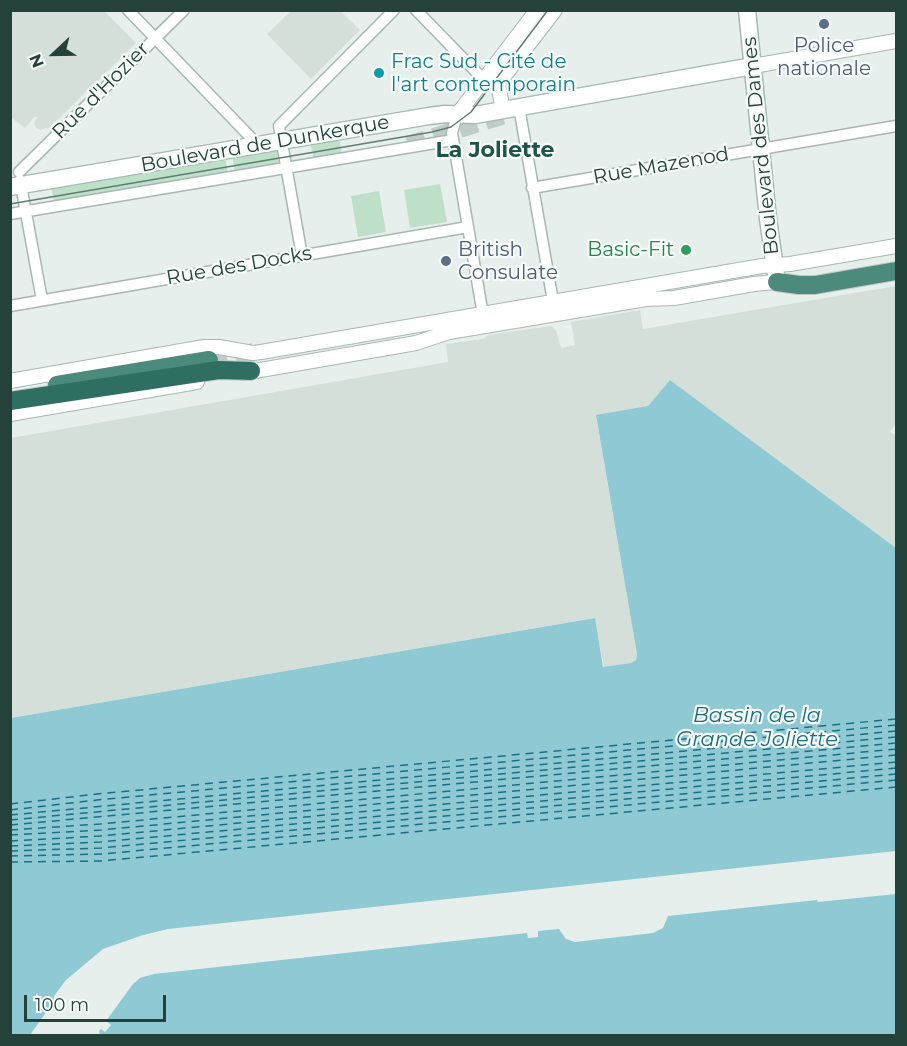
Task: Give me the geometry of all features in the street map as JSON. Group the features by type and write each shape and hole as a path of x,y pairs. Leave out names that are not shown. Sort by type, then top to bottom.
{"highway":[{"path":"775,273 799,285 815,285 897,271"},
{"path":"15,393 209,360"},
{"path":"15,393 219,370 251,371"}],"main road":[{"name":"Boulevard des Dames","path":"747,10 775,273"},
{"name":"Boulevard de Dunkerque","path":"15,177 258,145 441,114 470,116 753,66"}],"street":[{"path":"129,10 258,145"},
{"name":"Rue d'Hozier","path":"15,177 184,10"},
{"path":"302,256 279,126 394,10"},
{"path":"416,10 484,80"},
{"path":"484,320 452,128 457,115 537,10"},
{"path":"554,308 532,188 511,108 498,84 555,10"},
{"path":"753,66 897,40"},
{"name":"Rue Mazenod","path":"532,188 897,126"},
{"name":"Boulevard de Dunkerque","path":"10,214 453,140"},
{"path":"15,177 26,212 42,300"},
{"name":"Rue des Docks","path":"10,306 468,227"},
{"path":"15,393 204,347 219,346 244,352 261,352 554,308 674,298 754,284 790,264 897,246"},
{"path":"775,273 897,262"},
{"path":"10,414 416,343 484,320"}],"shaded area":[{"path":"11,10 104,11 136,43 48,129 36,128 34,123 37,118 35,116 25,128 11,119"},
{"path":"291,11 340,11 360,30 311,79 267,34"},
{"path":"896,286 896,424 890,432 896,435 896,548 670,380 648,406 596,416 637,654 636,660 631,663 604,667 594,618 11,718 11,438 448,362 446,344 483,339 489,335 551,326 556,330 561,348 575,345 571,322 640,310 643,329"}],"green space":[{"path":"339,137 342,155 314,160 310,141"},
{"path":"276,147 279,166 235,173 232,155"},
{"path":"225,156 228,174 54,203 51,185"},
{"path":"440,184 447,222 410,228 404,190"},
{"path":"379,191 386,232 358,237 351,196"}],"water":[{"name":"Bassin de la Grande Joliette","path":"670,380 896,548 896,851 168,929 103,949 66,980 30,1035 11,1035 11,718 595,618 603,667 631,663 636,660 637,654 596,415 648,406"},
{"path":"896,894 896,1035 100,1036 99,1031 101,1029 105,1032 111,1025 106,1021 133,984 140,978 154,974 527,933 528,938 538,937 538,931 559,929 566,939 575,942 653,933 663,928 668,916"}],"ferry route":[{"path":"10,804 896,719"},
{"path":"10,810 896,725"},
{"path":"10,815 896,731"},
{"path":"10,820 896,737"},
{"path":"10,825 896,743"},
{"path":"10,830 100,824 896,749"},
{"path":"10,835 101,830 896,755"},
{"path":"10,841 100,836 896,762"},
{"path":"10,846 101,842 896,768"},
{"path":"10,851 101,848 896,774"},
{"path":"10,856 102,854 896,780"},
{"path":"10,862 101,861 896,787"}],"tunnel":[{"path":"408,145 508,114"},
{"path":"209,360 254,352"}],"tram line":[{"path":"10,204 451,127 471,112 548,10"}],"place":[{"name":"Police nationale","path":"824,24"},
{"name":"Frac Sud - Cité de l'art contemporain","path":"379,73"},
{"name":"Basic-Fit","path":"686,250"},
{"name":"British Consulate","path":"446,261"}],"district":[{"name":"La Joliette","path":"495,151"}]}
